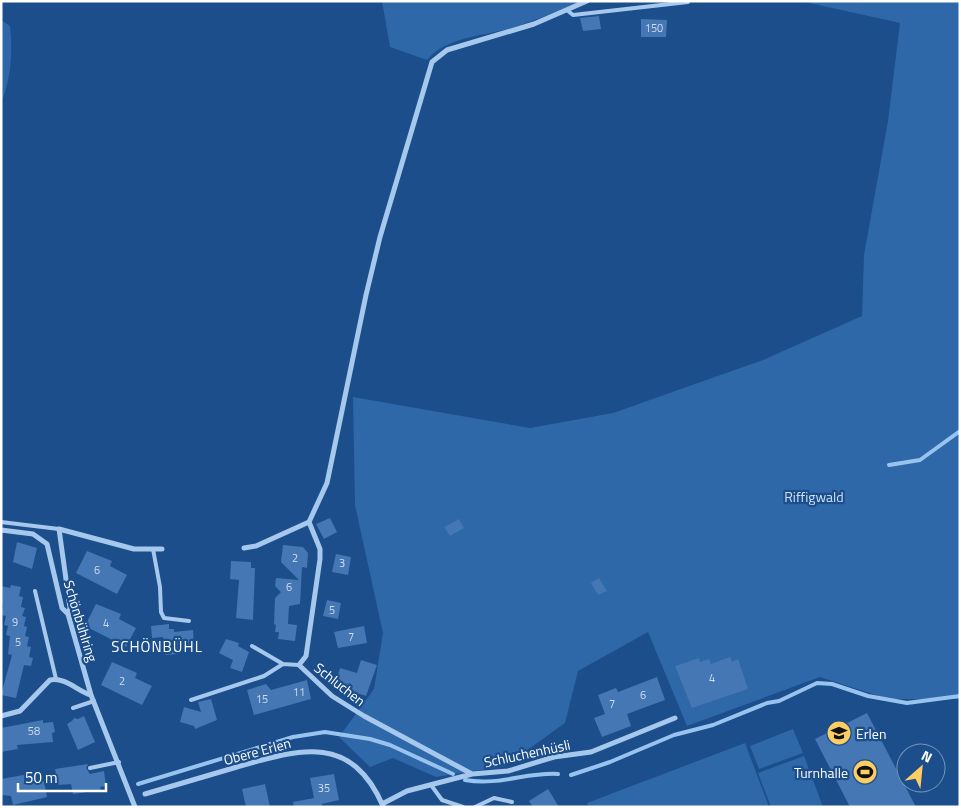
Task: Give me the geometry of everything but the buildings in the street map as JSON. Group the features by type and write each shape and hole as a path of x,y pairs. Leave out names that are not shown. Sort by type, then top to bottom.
{"street":[{"path":"244,548 256,546 309,522 327,483 380,237 432,62 447,50 534,24 587,1"},
{"name":"Schluchen","path":"309,522 320,549 320,559 306,656 299,666 332,696 364,716 472,774"},
{"path":"68,614 70,608 60,529 117,545 162,549"},
{"name":"Schönbühlring","path":"1,530 33,534 47,544 62,608 68,614 91,695 136,807"},
{"path":"1,716 20,711 42,686 56,679 91,695"},
{"name":"Schluchenhüsli","path":"383,806 406,791 472,774 508,771 554,757 591,752 675,718"},
{"name":"Obere Erlen","path":"145,794 289,753 320,751 346,761 365,775 383,806"}],"lane":[{"path":"567,10 572,15 688,2"},
{"path":"1,522 60,529"},
{"path":"153,549 160,587 161,612 164,618 188,621"},
{"path":"35,591 56,679"},
{"path":"252,646 283,664 299,666"},
{"path":"191,700 264,676 283,664"},
{"path":"73,708 94,701"},
{"path":"90,768 119,762"},
{"path":"431,785 442,800 464,807"},
{"path":"475,807 494,798 512,802"}],"green space":[{"path":"382,1 581,1 512,28 466,38 444,46 427,60 390,47"},
{"name":"Riffigwald","path":"801,1 960,1 960,699 888,699 820,677 687,726 648,632 578,671 565,723 505,766 436,777 393,758 370,767 339,737 374,689 383,633 355,505 353,397 530,428 613,413 763,360 862,316 864,255 888,121 900,23"},
{"path":"1,20 10,26 11,45 9,75 1,103"},
{"path":"793,729 803,753 759,769 750,746"},
{"path":"745,743 769,807 589,807 587,803"},
{"path":"804,756 823,807 771,807 758,773"}],"waterway":[{"path":"889,465 920,460 960,431"},
{"path":"571,775 610,762 674,735 713,725 767,703 779,701 817,683 832,684 868,696 907,703 960,696"},
{"path":"138,784 293,737 325,732 370,739 390,745 453,774"},
{"path":"465,780 490,781 558,774"}],"place":[{"name":"Erlen","path":"839,733"},
{"name":"Turnhalle","path":"865,772"}],"district":[{"name":"SCHÖNBÜHL","path":"157,646"}]}
